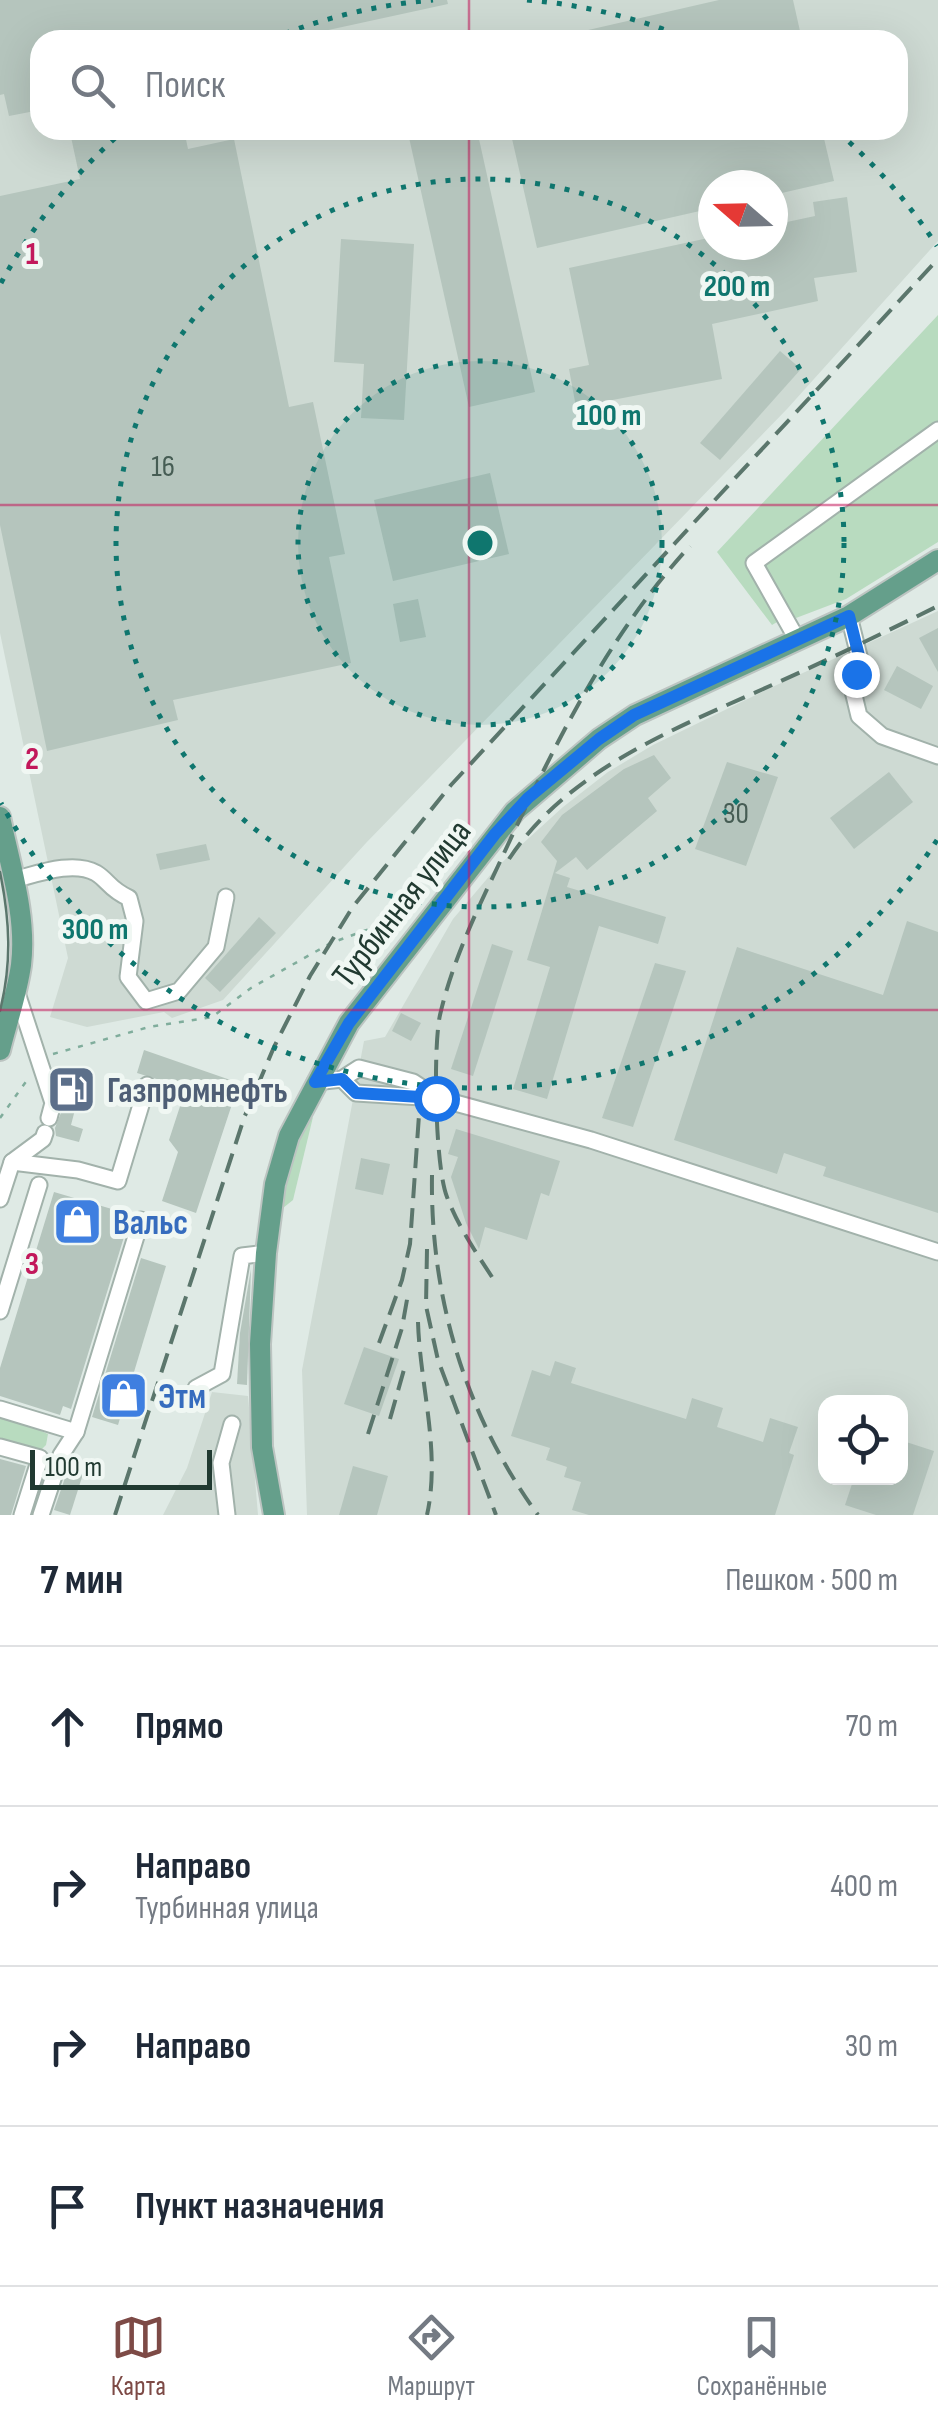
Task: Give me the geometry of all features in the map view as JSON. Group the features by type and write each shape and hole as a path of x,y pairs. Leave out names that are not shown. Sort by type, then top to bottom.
{"main road":[{"name":"Турбинная улица","path":"274,1515 262,1447 260,1344 275,1184 289,1136 349,1023 515,811 599,739 634,715 849,616 938,560"},
{"path":"0,818 22,942 16,990 0,1050"}],"lane":[{"path":"798,641 754,563 938,430"},
{"path":"849,616 860,660 853,692 859,716 882,736 938,756"},
{"path":"13,880 74,867 98,874 110,890 128,898 134,921 128,976 146,1002 179,991 216,947 226,896"},
{"path":"0,1199 12,1162 43,1139 49,1118 41,1060 16,990"},
{"path":"315,1082 342,1079 359,1068 413,1082 436,1098 591,1140 938,1252"},
{"path":"12,1162 78,1170 118,1181 147,1084"},
{"path":"0,1311 8,1259 40,1184"},
{"path":"41,1515 61,1455 76,1432 141,1220"},
{"path":"196,1388 222,1374 242,1256 266,1253"},
{"path":"0,1409 76,1432"},
{"path":"227,1515 221,1463 232,1424"},
{"path":"0,1447 40,1458 22,1515"}],"path":[{"path":"0,1118 41,1060 59,1052 149,1027 212,1017 251,988 330,942 372,928 410,943"}],"shaded area":[{"path":"0,0 938,0 938,241 787,409 366,843 223,1000 172,1018 164,1012 87,1027 50,1017 68,958 0,633"},
{"path":"938,611 938,1515 307,1515 302,1370 364,1041 385,1037 453,919 497,867 563,807 608,772 653,745"},
{"path":"212,1392 248,1396 258,1515 163,1515 187,1468"}],"green space":[{"path":"938,315 938,542 846,599 796,618 792,613 772,625 717,552"},
{"path":"313,1117 293,1200 283,1208 296,1146"},
{"path":"0,1413 48,1434 46,1445 38,1453 0,1441"}],"building":[{"path":"0,0 447,0 448,4 328,30 30,30 30,112 9,116 4,94 0,95"},
{"path":"719,0 793,0 800,30 588,30"},
{"path":"72,140 186,140 188,149 234,140 289,407 313,402 345,554 329,557 351,663 173,700 178,720 47,751 0,525 0,196 80,179"},
{"path":"410,140 479,140 535,392 469,407"},
{"path":"512,140 824,140 834,181 788,192 788,170 698,170 698,211 537,248"},
{"path":"847,197 857,272 814,278 818,301 712,324 722,379 576,407 569,369 589,365 569,268 698,240 698,260 788,260 788,222 815,216 813,202"},
{"path":"341,239 414,244 404,420 361,418 364,364 334,362"},
{"path":"780,351 801,369 720,460 700,443"},
{"path":"490,473 509,554 393,581 374,500"},
{"path":"418,599 426,637 400,642 393,604"},
{"path":"938,628 938,672 919,638"},
{"path":"897,666 933,686 921,709 884,690"},
{"path":"654,755 671,778 648,798 657,811 587,870 576,857 555,873 570,878 567,887 666,917 658,944 599,926 547,1099 513,1089 550,967 527,960 557,861 541,842 562,815 624,769"},
{"path":"727,762 778,777 746,866 695,849"},
{"path":"889,772 913,802 854,849 830,818"},
{"path":"206,844 210,860 160,870 156,854"},
{"path":"259,917 276,933 220,992 205,978"},
{"path":"123,920 122,935 78,944 75,931"},
{"path":"907,921 938,932 938,1213 823,1176 826,1167 784,1153 777,1174 674,1140 737,947 883,995"},
{"path":"492,944 513,951 473,1076 451,1069"},
{"path":"655,963 686,971 633,1127 602,1118"},
{"path":"401,1013 421,1023 411,1041 392,1031"},
{"path":"144,1050 239,1083 196,1213 162,1201 178,1152 169,1140 186,1088 137,1073"},
{"path":"60,1075 91,1083 85,1104 77,1102 71,1125 83,1129 79,1142 56,1136 64,1105"},
{"path":"456,1129 560,1161 549,1196 541,1193 527,1240 485,1227 479,1249 451,1177 458,1157 448,1154"},
{"path":"361,1158 390,1164 383,1195 355,1189"},
{"path":"54,1192 122,1212 120,1222 128,1224 71,1409 63,1406 60,1415 0,1396 0,1368"},
{"path":"141,1258 166,1266 118,1425 92,1417"},
{"path":"251,1269 247,1385 237,1384 240,1333"},
{"path":"364,1347 399,1359 379,1416 344,1404"},
{"path":"555,1361 576,1368 571,1383 686,1419 692,1398 723,1408 717,1427 763,1442 770,1418 798,1427 789,1453 794,1455 775,1515 589,1515 572,1510 581,1482 564,1477 567,1467 546,1460 550,1448 511,1436 532,1370 550,1376"},
{"path":"908,1443 934,1451 913,1515 876,1515 845,1505 852,1485 908,1485"},
{"path":"0,1459 26,1466 11,1515 0,1515"},
{"path":"353,1466 388,1476 377,1515 339,1515"},
{"path":"68,1469 83,1474 70,1515 54,1510"}],"tram line":[{"path":"0,872 8,942 0,1011"}],"railway":[{"path":"115,1515 244,1118 310,976 352,908 451,785 938,259"},
{"path":"492,1277 456,1218 443,1182 436,1079 438,1031 445,996 481,902 582,698 631,619 690,546"},
{"path":"509,859 533,827 562,800 628,754 938,606"},
{"path":"379,1343 402,1280 410,1244 419,1115"},
{"path":"432,1175 438,1266 457,1354 491,1437 538,1515"},
{"path":"427,1249 426,1306 438,1360 496,1515"},
{"path":"368,1434 402,1328 408,1294"},
{"path":"418,1322 431,1443 427,1515"},
{"path":"390,1419 405,1366"}],"place":[{"name":"Газпромнефть","path":"72,1090"},
{"name":"Вальс","path":"78,1222"},
{"name":"Этм","path":"123,1396"}],"route":[{"path":"436,1098 356,1093 342,1079 315,1082 349,1023 515,811 599,739 634,715 849,616 860,660 856,674"}]}
